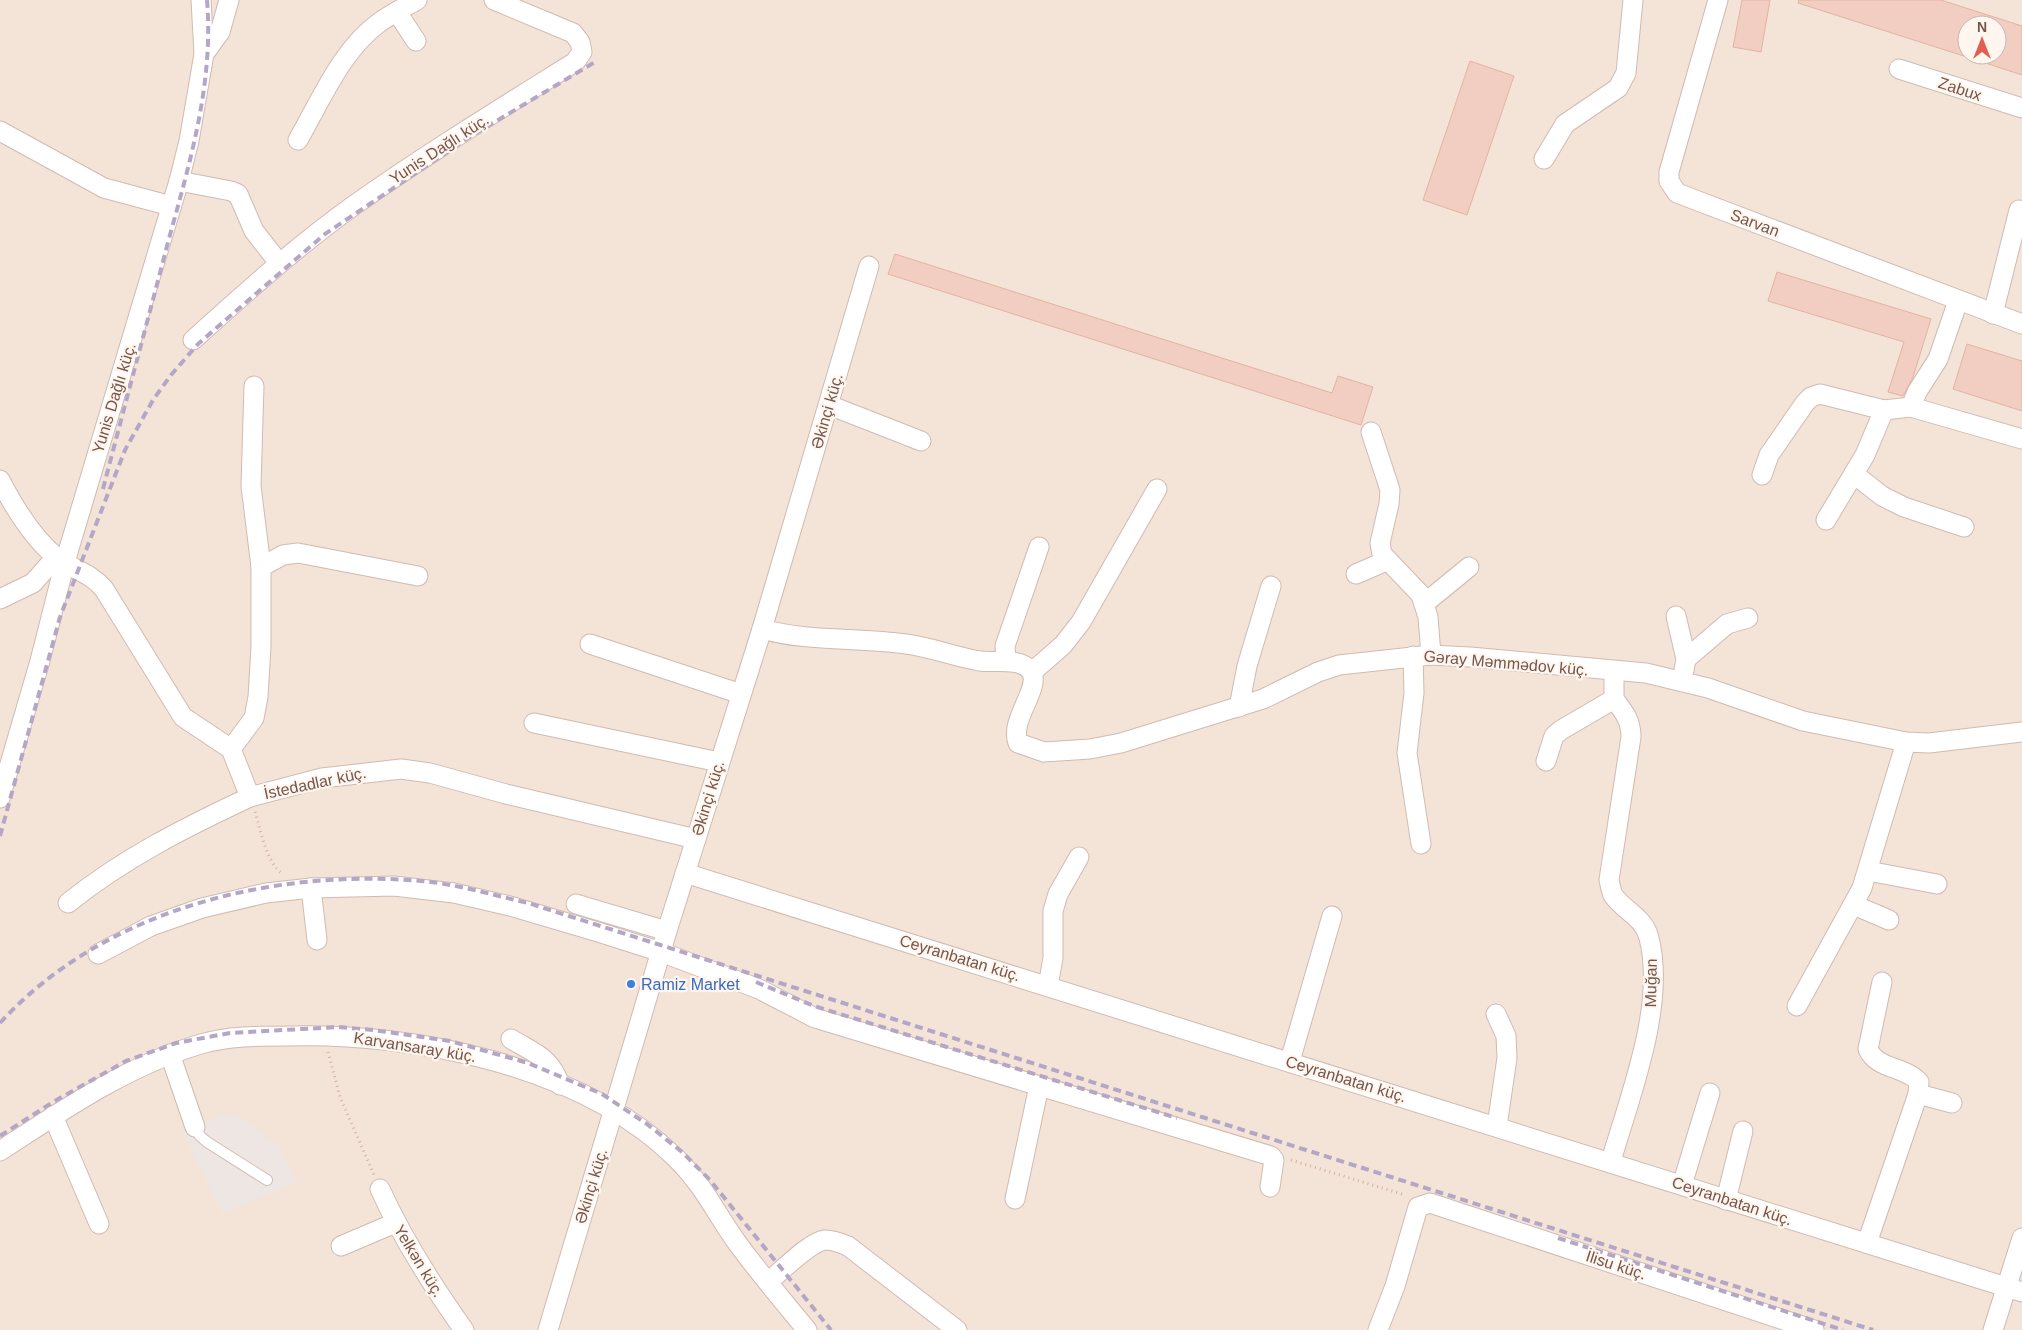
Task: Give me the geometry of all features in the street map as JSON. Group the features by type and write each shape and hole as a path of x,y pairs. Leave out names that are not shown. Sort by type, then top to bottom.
{"street":[{"path":"201,0 204,54"},
{"name":"Yunis Dağlı küç.","path":"0,798 40,661 60,560 179,181 189,141 204,54 220,32 229,0"},
{"path":"298,140 341,66 363,37 380,22 417,0"},
{"name":"Yunis Dağlı küç.","path":"193,340 279,263 352,207 432,153 575,62 582,52 580,42 573,33 494,0"},
{"path":"1544,159 1565,124 1618,88 1627,66 1633,0"},
{"name":"Sarvan","path":"1718,0 1669,172 1669,181 1677,193 2022,324"},
{"path":"398,12 416,41"},
{"name":"Zabux","path":"1899,69 2022,108"},
{"path":"0,131 88,181 104,188 172,206"},
{"path":"179,181 238,194 254,231 279,263"},
{"path":"1993,314 2019,210"},
{"name":"Əkinçi küç.","path":"548,1330 667,931 762,629 869,266"},
{"path":"1911,407 1917,392 1938,359 1958,301"},
{"path":"0,480 28,526 60,560 94,578 104,589 183,717 231,749 254,718 258,696 261,646 261,567 251,486 254,386"},
{"path":"1762,475 1769,455 1804,403 1811,397 1820,394 1884,410 1911,407 2022,439"},
{"path":"829,405 921,441"},
{"path":"1826,520 1865,455 1884,410"},
{"path":"1371,432 1390,490 1389,504 1380,543 1382,554 1386,561 1421,595 1425,604 1422,656 1414,693 1407,753 1421,844"},
{"path":"1854,474 1882,496 1904,507 1964,527"},
{"path":"762,629 796,635 908,644 976,660 1006,661 1025,665 1032,672 1062,645 1081,622 1158,489"},
{"path":"1006,661 1005,646 1039,547"},
{"path":"261,567 283,554 298,553 418,576"},
{"path":"0,599 33,583 60,560"},
{"path":"1356,574 1386,561"},
{"path":"1425,604 1469,567"},
{"path":"1239,708 1243,680 1272,586"},
{"path":"1676,616 1686,659 1683,682"},
{"path":"1686,659 1727,624 1748,618"},
{"path":"590,644 741,694"},
{"name":"Gəray Məmmədov küç.","path":"1032,672 1034,681 1016,724 1014,735 1018,743 1044,752 1121,743 1239,708 1263,699 1318,672 1339,665 1422,656 1470,657 1646,674 1683,682 1803,721 1906,742 1929,743 2022,732"},
{"path":"1546,761 1554,736 1614,699 1614,672"},
{"name":"Muğan","path":"1611,1161 1646,1036 1651,1011 1654,969 1649,936 1642,922 1613,894 1609,880 1631,737 1628,716 1614,699"},
{"path":"534,723 719,762"},
{"path":"1797,1006 1854,905 1868,871 1881,819 1906,742"},
{"name":"İstedadlar küç.","path":"231,749 250,797 322,778 401,769 430,773 506,794 696,838"},
{"path":"68,903 132,857 178,831 250,797"},
{"path":"1048,986 1053,958 1053,911 1058,894 1080,856"},
{"path":"1868,871 1937,884"},
{"name":"Ceyranbatan küç.","path":"686,873 1611,1161 1726,1200 2014,1289"},
{"path":"98,954 151,926 202,908 266,893 311,888 373,885 454,893 510,906 661,952 759,990 815,1018 1271,1156 1274,1160 1270,1187"},
{"path":"311,888 317,940"},
{"path":"576,904 667,931"},
{"path":"1854,905 1889,920"},
{"path":"1290,1062 1332,916"},
{"path":"1867,1243 1918,1094 1919,1082 1913,1075 1882,1064 1871,1057 1868,1049 1882,982"},
{"path":"1496,1014 1506,1036 1507,1058 1497,1126"},
{"name":"Karvansaray küç.","path":"0,1151 95,1091 170,1054 204,1043 249,1037 323,1035 367,1037 453,1050 517,1068 560,1085 613,1111 657,1142 701,1185 738,1244 807,1330"},
{"path":"512,1039 547,1061 554,1068 560,1085"},
{"path":"170,1054 195,1127"},
{"path":"1015,1199 1039,1086"},
{"path":"1682,1185 1710,1093"},
{"path":"1918,1094 1952,1103"},
{"path":"53,1116 99,1224"},
{"path":"1726,1200 1743,1131"},
{"name":"Yelkən küç.","path":"380,1189 395,1223 416,1261 464,1330"},
{"path":"1378,1330 1395,1286 1420,1205"},
{"name":"İlisu küç.","path":"1420,1205 1439,1206 1814,1330"},
{"path":"341,1246 395,1223"},
{"path":"1993,1330 2014,1289 2022,1238"},
{"path":"768,1282 815,1243 825,1240 837,1242 848,1246 957,1330"}],"lane":[{"path":"195,1127 200,1136 208,1142 267,1180"}],"path":[{"path":"250,797 275,868 280,873 290,874"},
{"path":"323,1035 340,1097 380,1189"},
{"path":"1271,1156 1371,1185 1420,1205"}],"shaded area":[{"path":"0,0 2022,0 2022,1330 0,1330"},
{"path":"234,1112 282,1148 297,1182 222,1214 182,1132"}],"building":[{"path":"1742,0 1770,0 1761,52 1733,47"},
{"path":"1799,0 1941,0 1988,15 1957,15 1957,54 1798,3"},
{"path":"2007,21 2022,26 2022,75 1991,65 2007,65"},
{"path":"1470,61 1514,76 1467,215 1423,200"},
{"path":"895,254 1332,393 1338,376 1373,387 1361,425 888,274"},
{"path":"1777,272 1931,319 1913,377 1903,396 1888,392 1904,342 1768,301"},
{"path":"1967,344 2022,361 2022,411 1953,389"}],"railway":[{"path":"103,489 184,185 198,124 207,63 207,0"},
{"path":"0,836 60,617 125,450 153,400 171,375 198,344 325,234 468,138 595,62"},
{"path":"0,1023 42,984 88,951 139,925 193,905 249,890 307,882 364,879 421,881 448,885 528,903 1873,1330"},
{"path":"756,982 814,1006 1177,1118"},
{"path":"0,1136 53,1102 126,1061 176,1043 230,1033 338,1027 450,1041 528,1063 602,1094 647,1124 682,1152 710,1180 831,1330"},
{"path":"1558,1238 1843,1330"}],"place":[{"name":"Ramiz Market","path":"631,984"}]}
